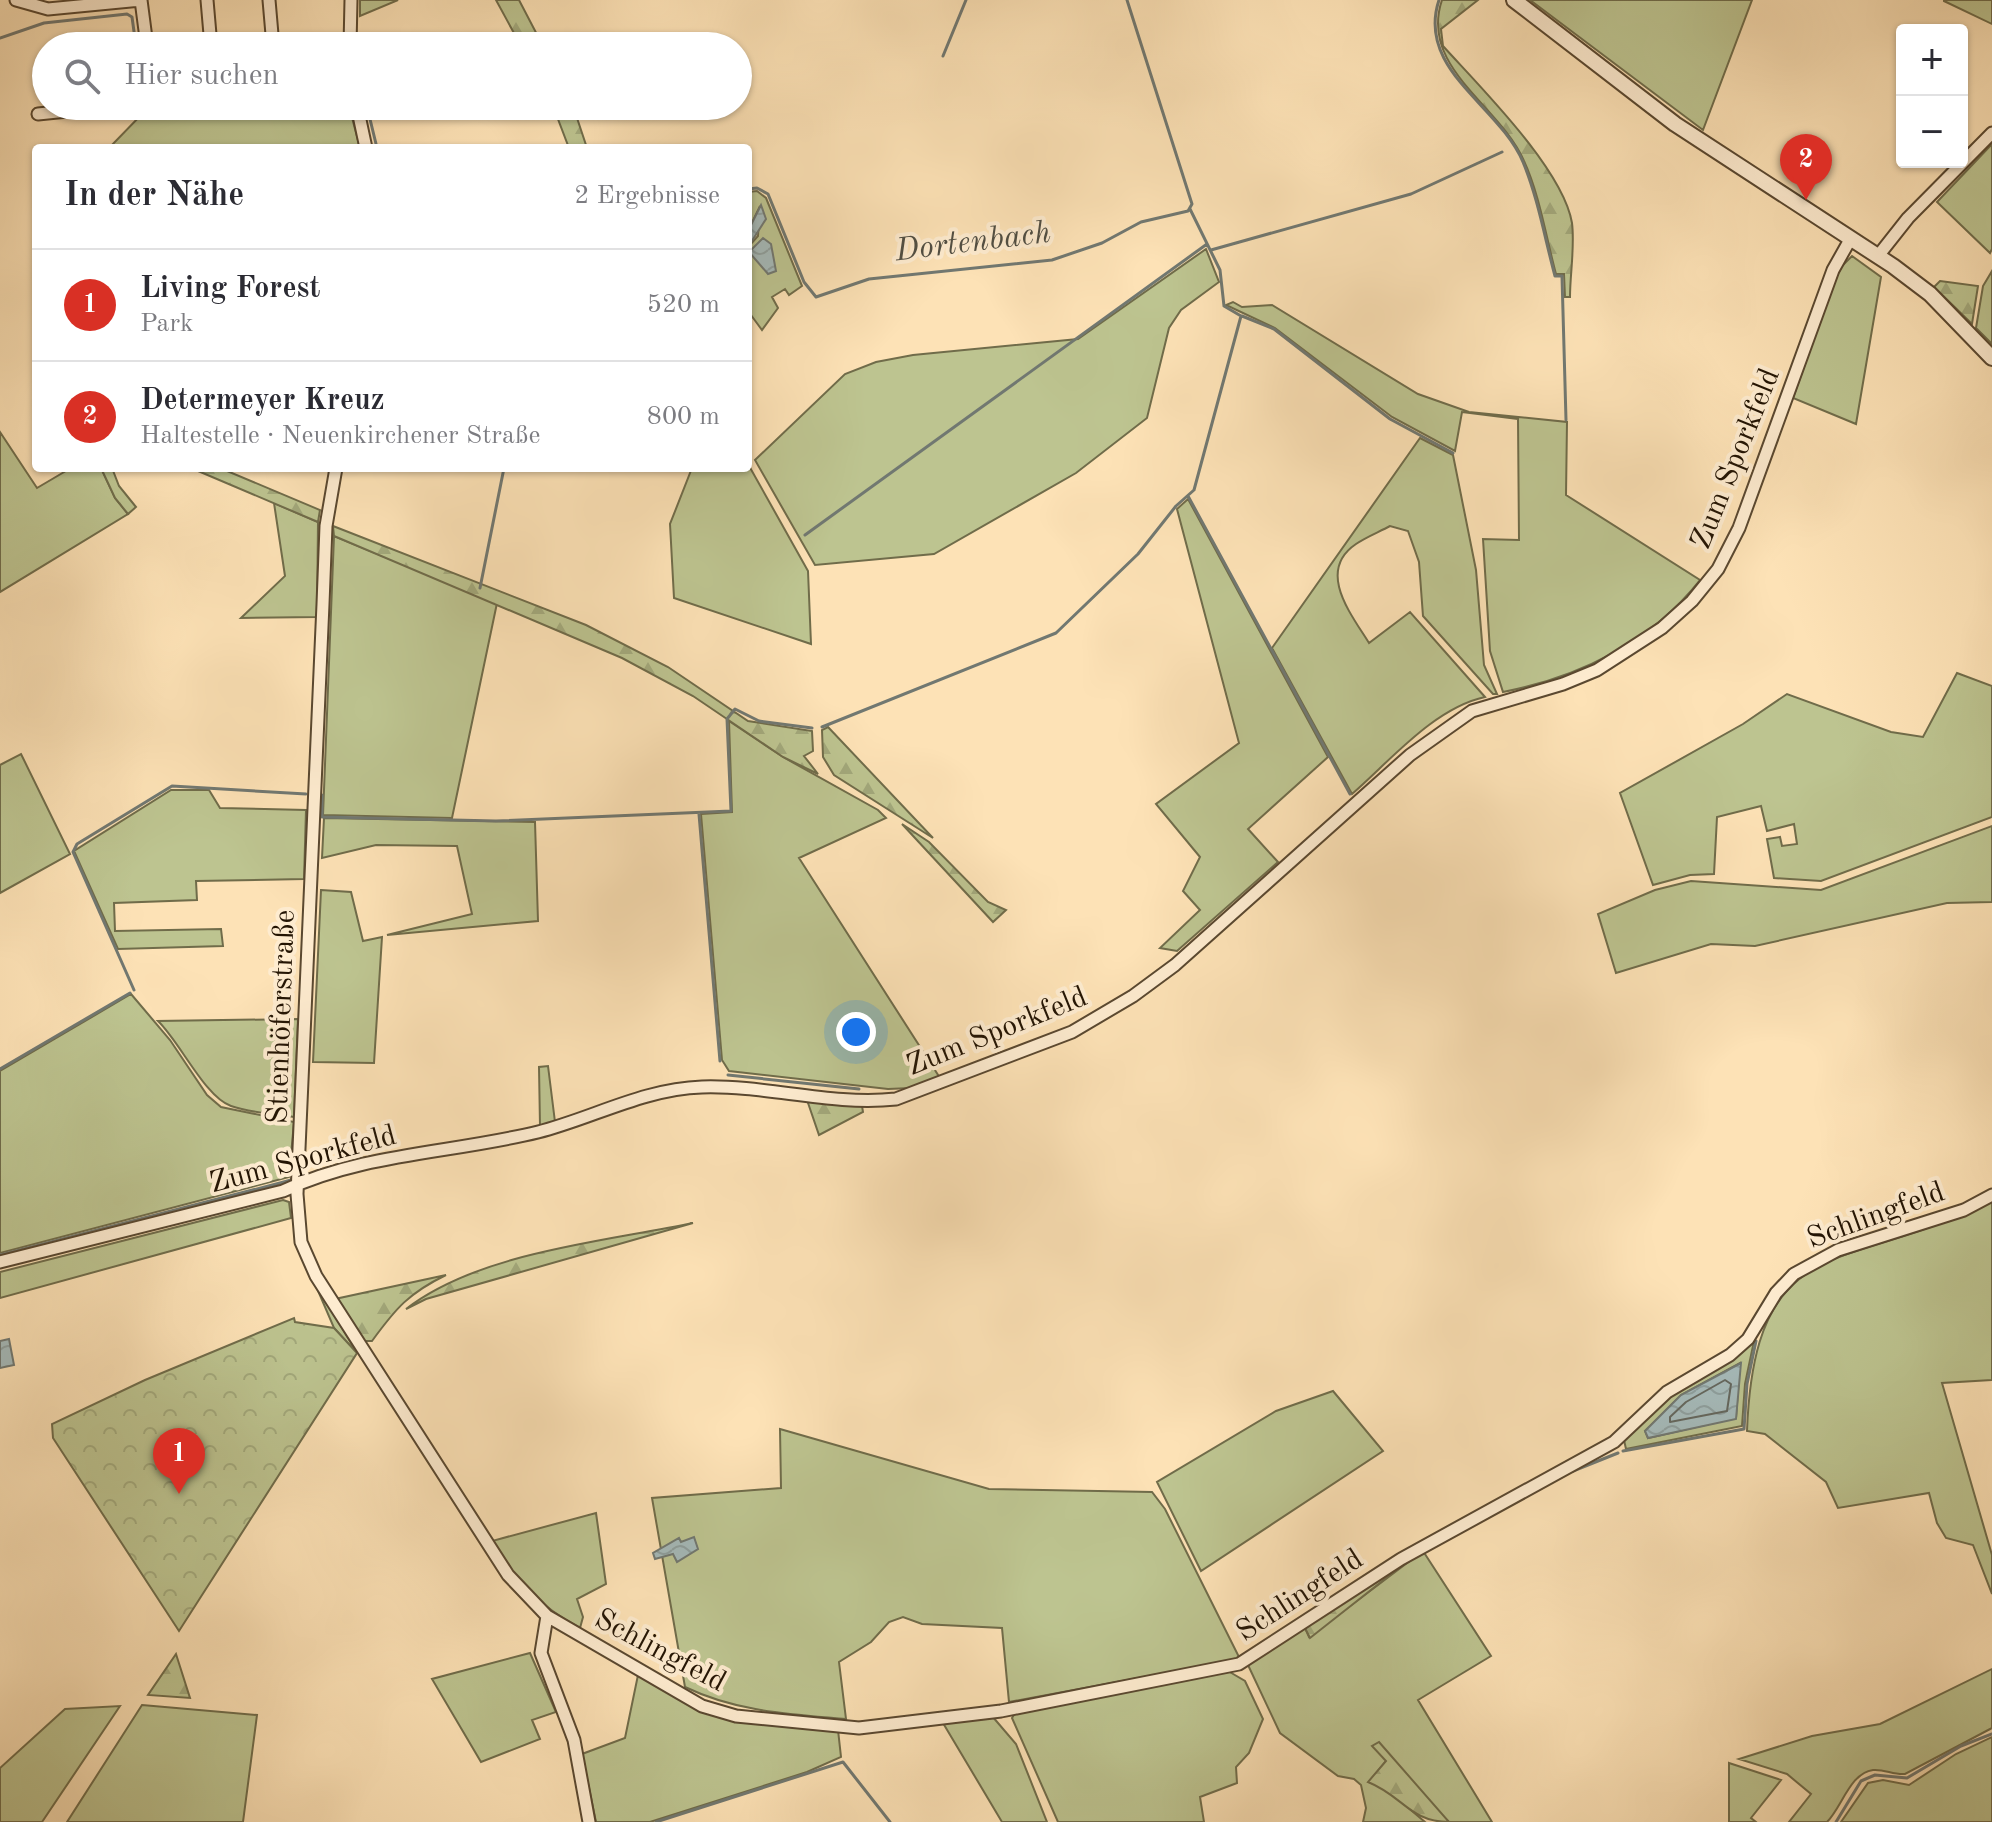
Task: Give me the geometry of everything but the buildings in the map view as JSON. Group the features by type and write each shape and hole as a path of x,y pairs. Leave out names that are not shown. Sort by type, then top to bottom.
{"street":[{"path":"16,0 48,9 141,0 145,32"},
{"path":"207,0 210,32"},
{"path":"269,0 272,32"},
{"path":"350,32 351,0"},
{"path":"1514,0 1675,124 1851,238 1930,294 1992,358"},
{"path":"360,120 365,144"},
{"path":"1878,256 1908,218 1992,133"},
{"name":"Zum Sporkfeld","path":"0,1262 283,1191 379,1160 499,1142 541,1132 621,1103 675,1090 702,1087 863,1101 896,1099 1089,1024 1175,965 1410,755 1451,723 1483,706 1563,684 1597,670 1662,628 1692,601 1718,569 1739,528 1833,270 1851,238"},
{"name":"Stienhöferstraße","path":"335,472 326,542 299,1184 301,1242 316,1276 508,1575 547,1616"},
{"name":"Schlingfeld","path":"547,1616 702,1706 736,1716 859,1728 1001,1711 1239,1664 1401,1559 1620,1438 1667,1392 1730,1355 1748,1339 1776,1293 1794,1274 1838,1250 1964,1210 1992,1195"},
{"path":"547,1616 541,1653 574,1740 589,1822"}],"green space":[{"path":"360,0 398,0 360,16"},
{"path":"496,0 519,0 536,32 513,32"},
{"path":"1442,0 1478,0 1441,29 1443,46 1518,130 1553,178 1572,223 1570,297 1565,297 1564,274 1556,274 1539,202 1524,161 1513,141 1465,85 1442,46 1438,24"},
{"path":"1530,0 1752,0 1703,130"},
{"path":"1944,0 1992,0 1992,24 1944,1"},
{"path":"136,120 353,120 359,144 113,144"},
{"path":"558,120 578,120 586,144 567,144"},
{"path":"1992,144 1992,249 1990,253 1937,202"},
{"path":"757,191 766,198 802,286 789,295 785,289 772,297 778,308 762,330 752,316 752,243 758,236 760,206 752,223 752,192"},
{"path":"1206,249 1219,282 1181,310 1169,328 1147,418 1076,473 934,554 815,565 755,460 845,374 876,362 913,355 1078,339"},
{"path":"1852,256 1881,277 1856,424 1793,398 1833,285 1841,267"},
{"path":"1992,271 1992,344 1976,328 1983,286"},
{"path":"1940,281 1978,286 1972,324 1934,287"},
{"path":"1233,302 1242,307 1272,305 1418,394 1469,412 1567,422 1566,495 1700,580 1659,622 1612,654 1559,677 1503,692 1490,651 1483,539 1519,540 1518,419 1462,412 1455,451 1392,417 1275,328 1226,305"},
{"path":"0,432 37,488 64,472 103,472 115,498 128,514 0,592"},
{"path":"1420,438 1453,455 1476,570 1484,665 1497,694 1493,694 1423,616 1419,562 1408,531 1390,526 1356,544 1344,555 1338,580 1346,606 1369,643 1410,612 1485,697 1448,712 1431,724 1352,794 1272,648"},
{"path":"752,471 808,571 811,644 674,598 670,524 690,472"},
{"path":"103,472 114,472 119,486 136,507 128,514 115,498"},
{"path":"200,472 230,472 320,510 318,522"},
{"path":"1188,499 1328,757 1248,829 1278,862 1177,951 1160,948 1200,910 1183,891 1200,857 1156,804 1239,743 1177,509"},
{"path":"274,503 318,522 317,617 241,618 285,576"},
{"path":"333,526 586,625 668,667 748,721 812,731 813,751 804,756 818,774 783,757 693,696 622,658 334,536"},
{"path":"334,536 497,603 452,818 323,815"},
{"path":"1957,673 1992,686 1992,817 1821,881 1774,878 1767,839 1780,837 1782,846 1797,844 1794,824 1767,831 1761,806 1717,817 1714,874 1690,875 1653,885 1620,793 1743,724 1787,694 1891,732 1923,737"},
{"path":"729,721 783,757 878,810 886,818 799,858 940,1078 911,1088 888,1089 729,1071 722,1060 701,814 732,812"},
{"path":"828,727 933,838 834,775 823,757 822,730"},
{"path":"21,754 70,854 0,893 0,765"},
{"path":"171,790 209,790 220,808 306,810 304,879 196,881 197,900 114,903 115,931 221,929 223,946 118,949 74,851"},
{"path":"324,818 535,822 538,921 387,935 472,914 457,846 376,845 322,858"},
{"path":"902,824 929,842 988,902 1006,910 993,922"},
{"path":"1992,826 1992,902 1947,903 1755,946 1711,944 1616,973 1598,914 1655,890 1691,881 1821,890"},
{"path":"321,890 351,892 363,941 382,937 374,1063 313,1062"},
{"path":"131,994 170,1040 207,1095 221,1107 294,1122 289,1177 0,1253 0,1071"},
{"path":"298,1019 294,1117 246,1110 221,1101 202,1081 158,1021"},
{"path":"548,1066 555,1122 540,1126 539,1067"},
{"path":"807,1100 862,1106 863,1112 819,1135"},
{"path":"283,1200 289,1202 291,1218 0,1298 0,1272"},
{"path":"1992,1200 1992,1380 1942,1383 1992,1555 1992,1594 1973,1545 1946,1538 1937,1523 1929,1493 1838,1508 1826,1482 1765,1434 1747,1431 1754,1364 1769,1318 1791,1286 1820,1266 1855,1251 1942,1223"},
{"path":"693,1223 426,1299 406,1309 469,1274 506,1262"},
{"path":"446,1275 404,1302 372,1341 361,1341 335,1299"},
{"path":"313,1279 357,1353 334,1328"},
{"path":"294,1318 295,1322 334,1328 357,1353 179,1631 53,1438 52,1424 145,1380"},
{"path":"1754,1341 1745,1384 1742,1426 1626,1449 1624,1440 1666,1399","holes":["1740,1363 1736,1418 1648,1438 1645,1431 1681,1395"]},
{"path":"1333,1391 1383,1451 1201,1571 1157,1482 1276,1411"},
{"path":"780,1429 989,1489 1152,1492 1165,1509 1240,1659 1009,1702 1002,1628 922,1624 903,1617 889,1622 871,1642 839,1662 846,1719 744,1707 685,1687 652,1498 781,1488"},
{"path":"596,1513 606,1584 577,1599 583,1617 580,1628 540,1601 510,1568 492,1541"},
{"path":"1423,1551 1491,1656 1418,1700 1492,1822 1449,1822 1386,1761 1369,1782 1386,1789 1425,1822 1363,1822 1366,1808 1361,1785 1354,1779 1338,1776 1280,1733 1248,1665 1305,1628 1309,1637"},
{"path":"1414,1556 1310,1638 1305,1628"},
{"path":"530,1653 556,1712 532,1720 540,1739 481,1762 432,1679"},
{"path":"176,1654 190,1698 148,1695"},
{"path":"1992,1669 1992,1728 1905,1774 1877,1770 1865,1772 1852,1784 1827,1822 1789,1822 1811,1794 1787,1774 1739,1759 1812,1736 1880,1724"},
{"path":"1228,1671 1245,1681 1263,1719 1249,1753 1236,1767 1237,1783 1200,1797 1204,1822 1058,1822 1012,1718 1015,1713"},
{"path":"638,1675 718,1717 838,1730 841,1757 807,1772 650,1822 596,1822 582,1754 625,1738"},
{"path":"142,1705 257,1715 243,1822 67,1822"},
{"path":"120,1706 42,1822 0,1822 0,1768 65,1709"},
{"path":"992,1716 1016,1744 1047,1822 1002,1822 943,1723"},
{"path":"1992,1737 1992,1822 1841,1822 1868,1783 1883,1780 1909,1785 1956,1754"},
{"path":"1379,1742 1449,1822 1425,1818 1368,1782 1386,1761 1372,1746"},
{"path":"1729,1763 1781,1780 1751,1818 1756,1822 1729,1822"}],"water":[{"path":"761,205 766,219 752,241 752,223"},
{"path":"763,238 771,244 776,271 768,274 752,255 752,249"},
{"path":"9,1339 14,1365 0,1368 0,1341"},
{"path":"1741,1363 1736,1419 1648,1438 1645,1431 1681,1395"},
{"path":"694,1537 698,1549 677,1562 673,1554 655,1559 653,1553 679,1538 681,1542"}],"waterway":[{"path":"943,56 966,0"},
{"name":"Dortenbach","path":"752,189 768,194 804,282 816,297 869,279 1052,260 1102,243 1141,222 1188,211 1192,204 1127,0"},
{"path":"1439,0 1435,25 1439,47 1449,67 1497,122 1523,162 1555,276 1562,276 1566,420"},
{"path":"0,38 44,23 127,14 132,17 134,32"},
{"name":"Dortenbach","path":"370,120 376,144"},
{"path":"1211,250 1411,194 1502,152"},
{"path":"822,727 1056,633 1138,554 1176,506 1194,490 1241,316 1224,306 1220,270 1190,209"},
{"path":"805,535 1207,244"},
{"path":"1242,316 1274,329 1390,419 1453,453"},
{"path":"480,588 503,472"},
{"path":"1188,496 1350,794"},
{"path":"322,795 322,817 496,821 731,811 727,719 735,709 759,721 812,728"},
{"path":"134,990 73,852 77,844 172,786 306,794"},
{"path":"699,814 720,1061"},
{"path":"0,1069 130,993"},
{"path":"728,1075 859,1089"},
{"path":"0,1255 291,1180 294,1174"},
{"path":"1623,1451 1744,1429 1747,1384 1756,1341"},
{"path":"1573,1471 1618,1453"},
{"path":"1836,1822 1861,1781 1875,1775 1907,1778 1961,1746 1992,1734"},
{"path":"656,1822 843,1762 890,1822"}],"place":[{"name":"Determeyer Kreuz","path":"1806,200"},
{"name":"Living Forest","path":"179,1494"}]}
